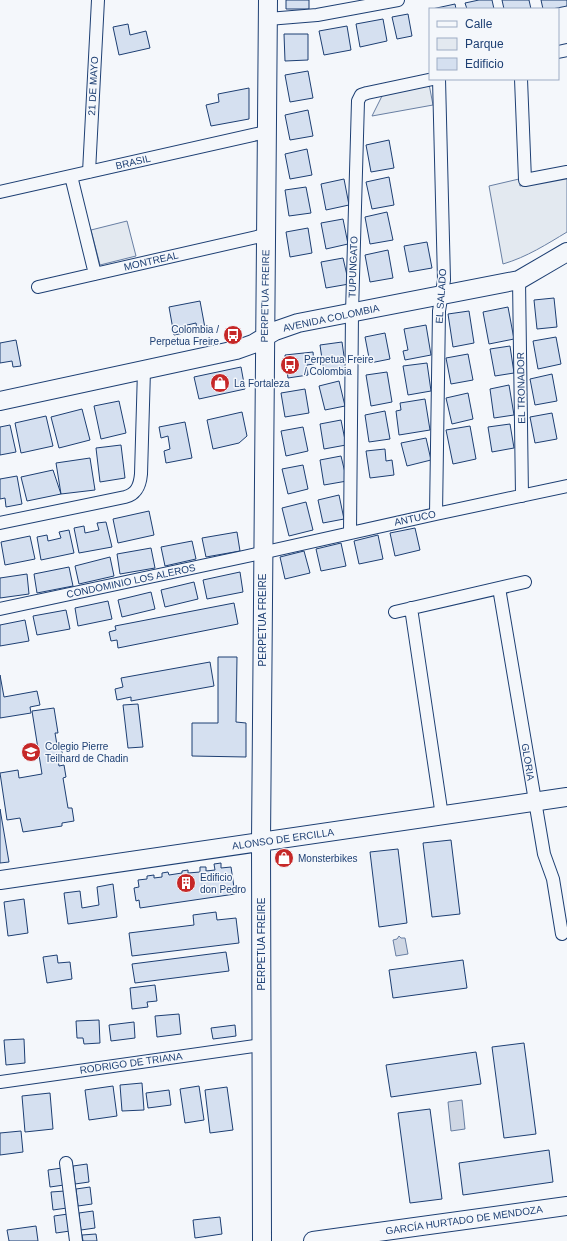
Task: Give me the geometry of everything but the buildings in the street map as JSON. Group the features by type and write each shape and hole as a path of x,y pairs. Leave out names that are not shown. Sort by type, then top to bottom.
{"street":[{"name":"21 DE MAYO","path":"89,172 98,0"},
{"name":"PERPETUA FREIRE","path":"262,1241 261,842 268,0"},
{"path":"268,19 316,15 355,4 398,0"},
{"name":"TUPUNGATO","path":"350,532 352,312 358,105 360,97 367,93 429,80"},
{"name":"EL SALADO","path":"436,514 439,319 444,280 439,80"},
{"path":"521,80 525,180 567,172"},
{"name":"BRASIL","path":"0,192 266,132"},
{"path":"71,176 94,274"},
{"name":"MONTREAL","path":"38,287 265,235"},
{"name":"AVENIDA COLOMBIA","path":"0,401 236,350 253,344 275,331 290,326 352,312 519,280 567,252"},
{"name":"EL TRONADOR","path":"519,280 522,496"},
{"path":"0,523 125,497 133,494 138,488 142,474 144,370"},
{"name":"ANTUCO","path":"263,552 567,486"},
{"name":"CONDOMINIO LOS ALEROS","path":"0,609 263,552"},
{"path":"395,612 525,582"},
{"name":"GLORIA","path":"499,588 544,854 554,880 562,934"},
{"path":"410,608 442,816"},
{"name":"ALONSO DE ERCILLA","path":"0,880 567,797"},
{"name":"RODRIGO DE TRIANA","path":"0,1082 261,1045"},
{"path":"66,1163 76,1241"},
{"name":"GARCÍA HURTADO DE MENDOZA","path":"313,1241 347,1239 567,1206"}],"green space":[{"path":"429,84 433,105 372,116 383,94"},
{"path":"567,177 567,232 529,254 503,264 489,186 519,179 520,186"},
{"path":"127,221 136,256 100,265 91,230"}],"shaded area":[{"path":"399,936 401,938 405,938 408,954 396,956 393,940 397,939"},
{"path":"462,1100 465,1129 451,1131 448,1102"}],"place":[{"name":"Colombia / Perpetua Freire","path":"233,335"},
{"name":"Perpetua Freire / Colombia","path":"290,365"},
{"name":"La Fortaleza","path":"220,383"},
{"name":"Colegio Pierre Teilhard de Chadin","path":"31,752"},
{"name":"Monsterbikes","path":"284,858"},
{"name":"Edificio don Pedro","path":"186,883"}]}
